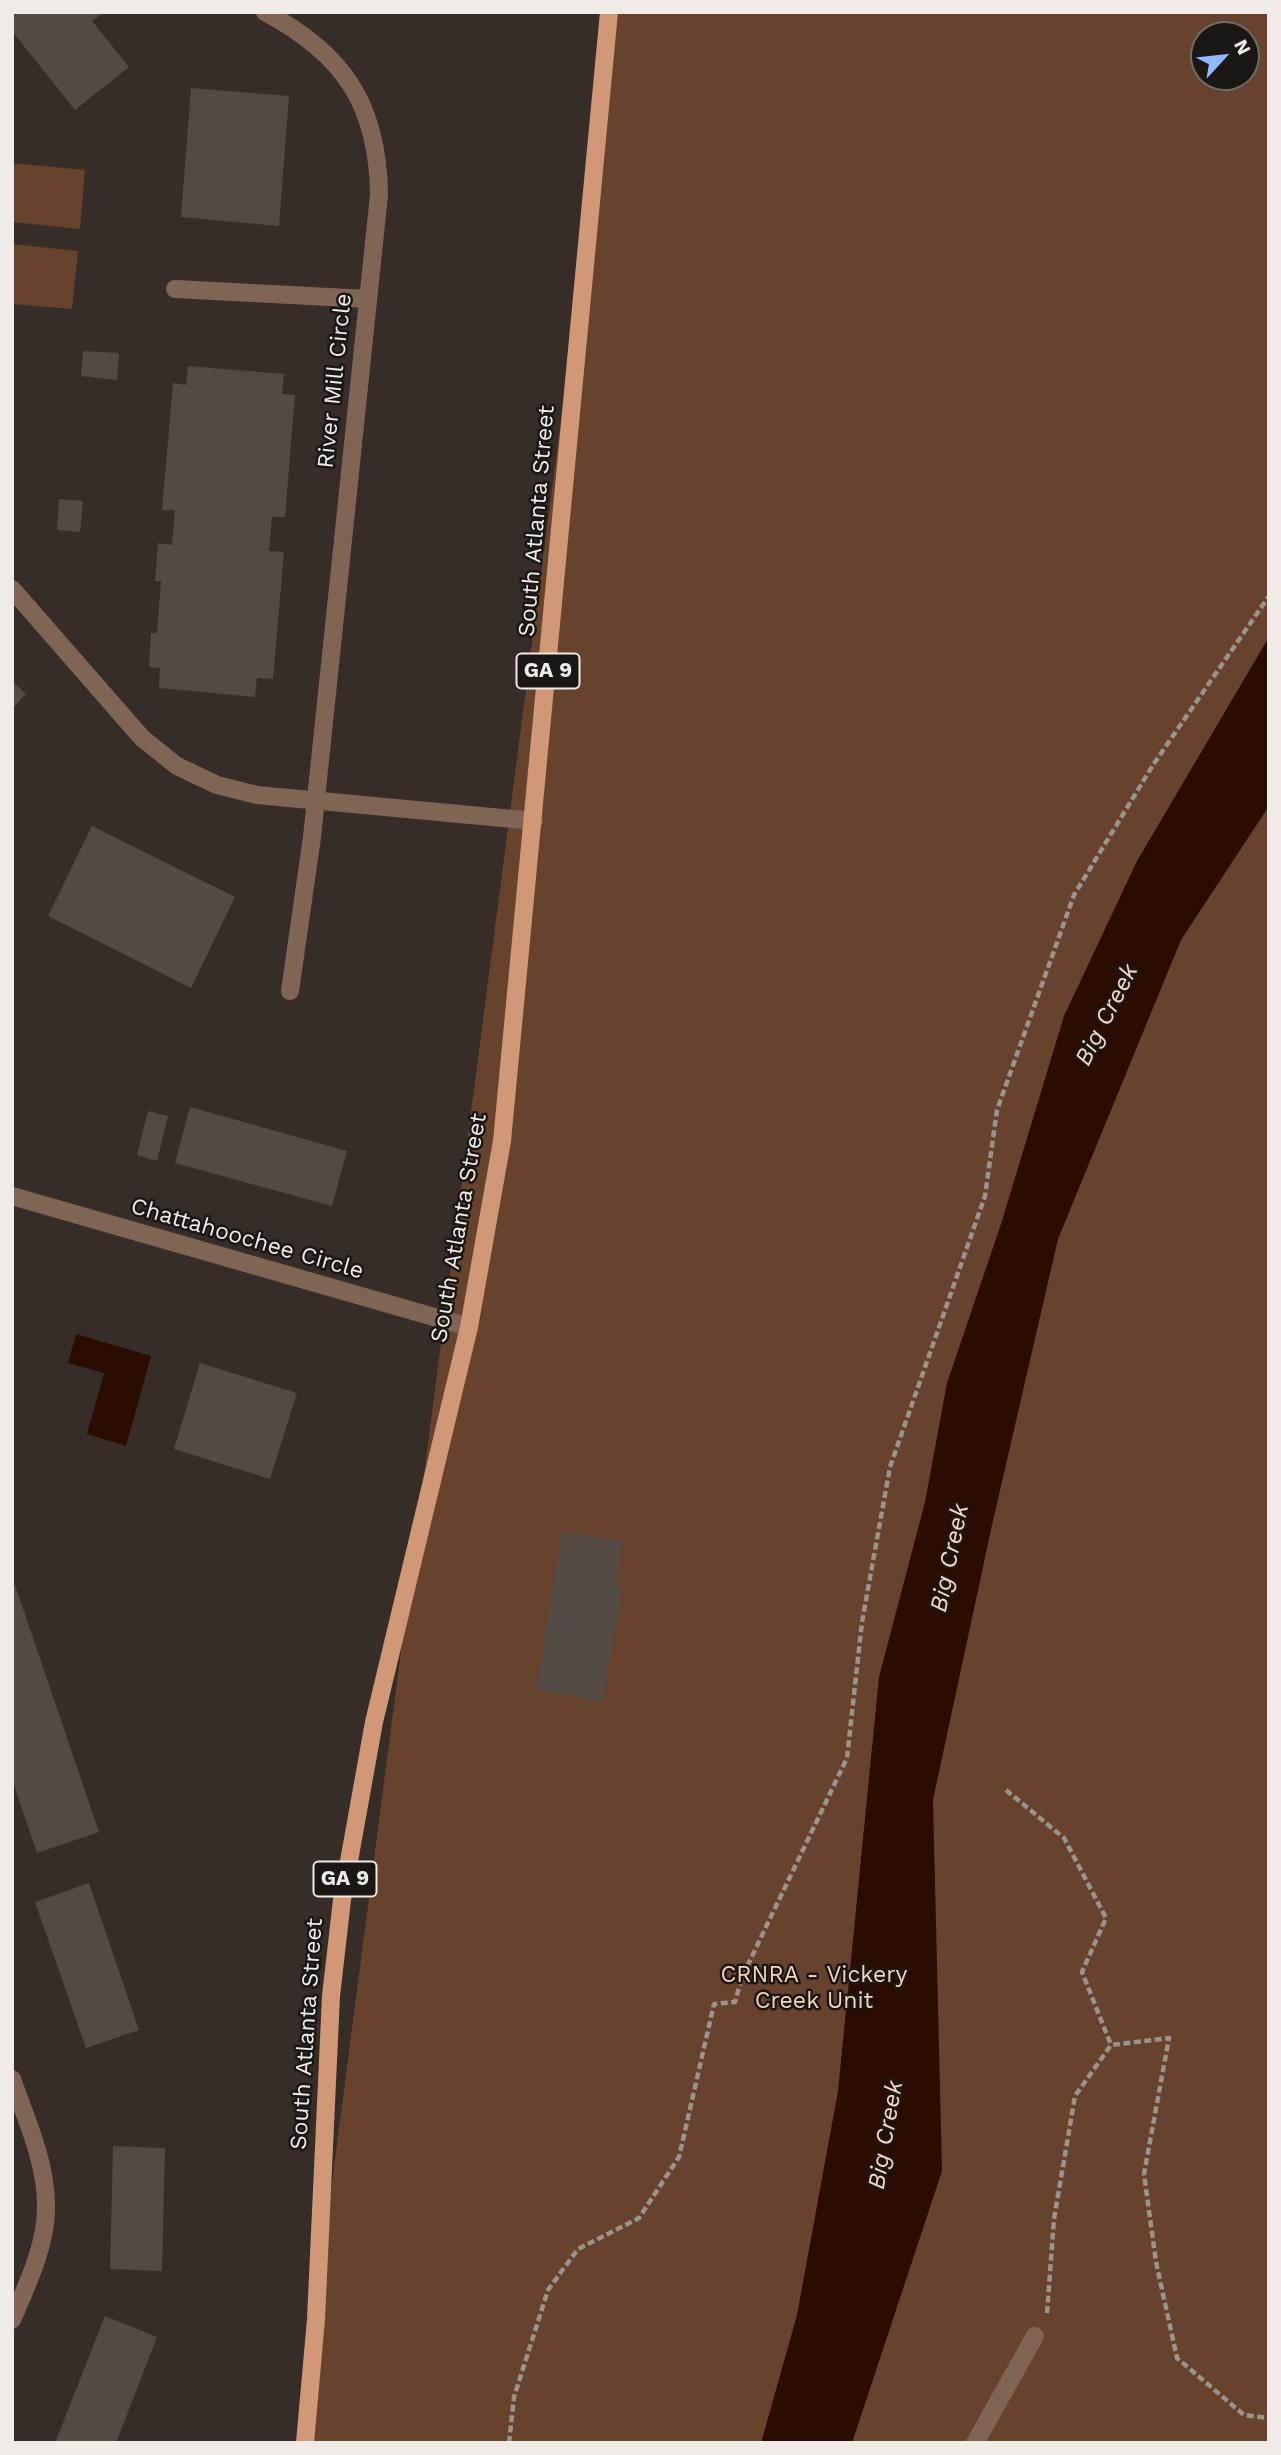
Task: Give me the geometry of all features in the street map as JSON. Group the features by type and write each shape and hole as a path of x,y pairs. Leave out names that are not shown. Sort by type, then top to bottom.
{"main road":[{"name":"South Atlanta Street","path":"305,2443 316,2319 331,1996 342,1900 374,1722 469,1328 502,1141 609,12"}],"street":[{"name":"River Mill Circle","path":"265,12 302,32 344,72 370,122 379,161 379,195 316,801 290,991"},
{"path":"175,289 368,299"},
{"path":"12,589 142,737 177,766 217,785 257,795 534,821"},
{"name":"Chattahoochee Circle","path":"12,1196 469,1328"},
{"path":"12,2079 42,2168 47,2207 38,2252 12,2320"},
{"path":"975,2443 1035,2336"}],"path":[{"path":"509,2443 514,2397 548,2290 578,2249 639,2218 679,2157 714,2004 735,2002 742,1977 846,1758 862,1622 890,1467 985,1196 997,1110 1074,895 1153,765 1269,596"},
{"path":"1006,1790 1064,1838 1106,1917 1082,1972 1111,2045"},
{"path":"1035,2336 1049,2309 1054,2219 1075,2096 1111,2045 1169,2038 1143,2174 1156,2262 1177,2358 1244,2415 1269,2418"}],"green space":[{"name":"CRNRA - Vickery Creek Unit","path":"614,12 1269,12 1269,2443 305,2443 328,2213"},
{"path":"12,163 85,170 80,229 12,222"},
{"path":"12,244 78,251 72,309 12,304"}],"water":[{"name":"Big Creek","path":"1269,637 1269,806 1181,940 1058,1239 992,1525 933,1800 942,2171 852,2443 761,2443 797,2315 838,2091 879,1677 925,1502 947,1383 1001,1224 1064,1016 1137,861"},
{"path":"76,1334 151,1356 126,1446 87,1434 104,1373 68,1363"}],"building":[{"path":"12,12 104,12 92,21 129,67 75,110 12,31"},
{"path":"191,88 289,96 279,226 181,217"},
{"path":"83,351 119,353 117,380 81,376"},
{"path":"188,366 284,374 282,394 295,395 285,517 272,517 269,551 284,552 273,679 257,678 255,697 159,688 160,668 149,667 151,633 157,633 161,581 155,581 158,543 172,545 175,510 162,510 173,383 186,385"},
{"path":"59,499 83,501 80,532 57,530"},
{"path":"12,681 26,694 12,709"},
{"path":"92,826 235,897 191,988 48,916"},
{"path":"190,1107 347,1151 332,1206 175,1163"},
{"path":"148,1111 168,1116 157,1161 137,1155"},
{"path":"200,1363 297,1393 270,1479 174,1449"},
{"path":"562,1532 623,1541 616,1585 622,1587 603,1701 536,1690"},
{"path":"15,1585 99,1832 37,1853 12,1779 12,1586"},
{"path":"89,1883 139,2030 86,2048 35,1902"},
{"path":"113,2146 165,2148 162,2271 110,2269"},
{"path":"105,2316 157,2337 116,2443 55,2443"}]}
